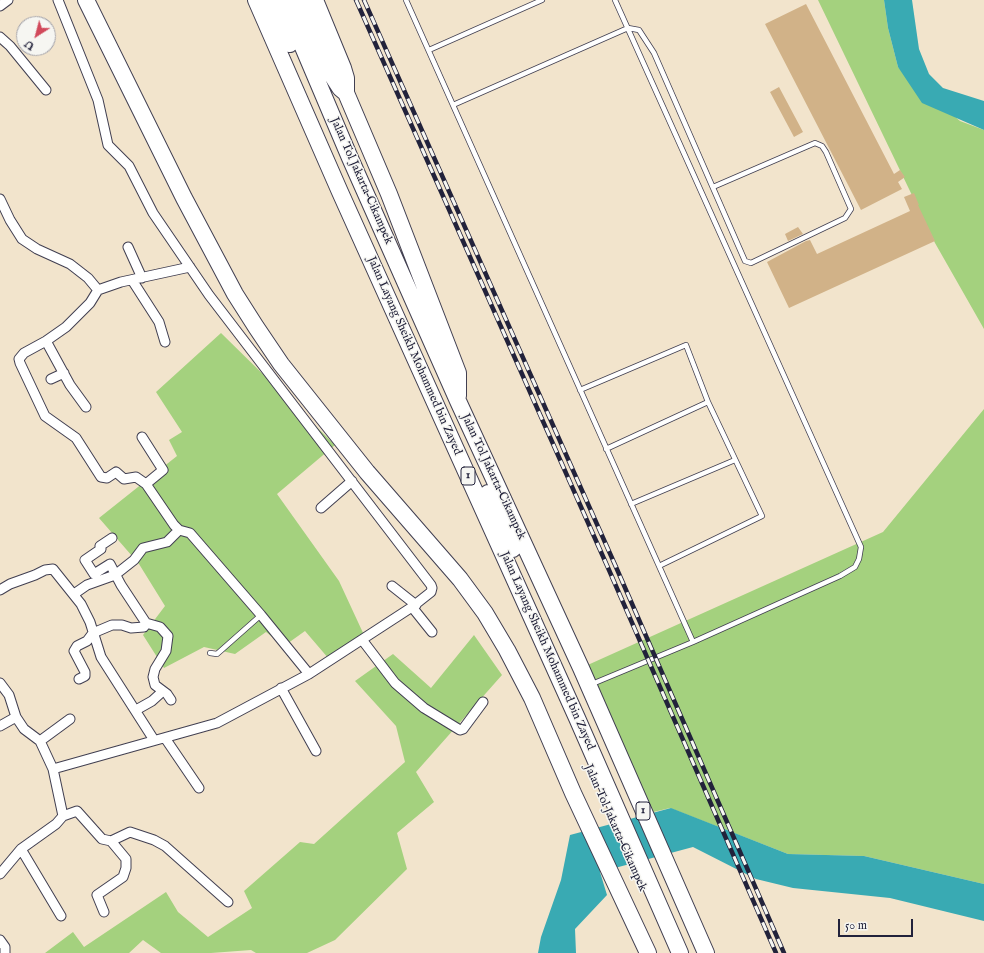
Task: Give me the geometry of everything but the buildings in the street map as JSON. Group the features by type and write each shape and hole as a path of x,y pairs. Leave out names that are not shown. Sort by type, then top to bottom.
{"highway":[{"path":"86,0 184,198 235,294 256,327 281,364 367,472 460,579 485,613 507,650 532,698 573,793 648,953"},
{"name":"Jalan Tol Jakarta–Cikampek","path":"249,0 532,644 592,774 670,953"},
{"name":"Jalan Layang Sheikh Mohammed bin Zayed","path":"256,0 343,199 580,725 680,953"},
{"name":"Jalan Layang Sheikh Mohammed bin Zayed","path":"270,0 350,177 690,953"},
{"name":"Jalan Tol Jakarta–Cikampek","path":"283,0 350,158 458,401 588,686 706,953"},
{"path":"299,0 331,74 340,88 346,93"},
{"path":"315,0 343,68 346,78 346,93 389,194 458,373 458,401"}],"street":[{"path":"0,6 8,0"},
{"path":"53,769 217,722 309,674 363,641 414,606 431,592 431,585 209,295 153,213 129,166 108,145 98,100 58,0"},
{"path":"0,37 10,46 46,90"},
{"path":"0,199 10,220 22,239 38,249 70,264 88,278 98,290"},
{"path":"128,247 142,278"},
{"path":"190,267 132,280 98,290 90,303 66,327 46,341 24,353 19,359 45,416 76,438 101,478 107,478 116,472 124,479 136,477 146,484 179,530 190,533 261,615 309,674"},
{"path":"132,280 159,322 165,342"},
{"path":"46,341 70,385 86,407"},
{"path":"51,379 64,373"},
{"path":"142,437 163,470 146,484"},
{"path":"321,508 337,492 352,481"},
{"path":"74,594 87,585 115,575 134,560 143,548 167,542 179,530"},
{"path":"112,538 100,546 101,549 84,560 94,574 110,564 115,575 146,623 160,627 168,636 166,651 157,664 153,677 155,685 171,700"},
{"path":"0,590 10,584 35,576 45,570 53,569 74,594 90,622 101,657 154,740"},
{"path":"392,586 414,606 432,632"},
{"path":"80,679 85,676 85,672 74,652 77,646 87,641 93,633 112,625 122,625 131,628 144,627 146,623"},
{"path":"363,641 395,683 424,708 460,730 483,702"},
{"path":"0,684 9,695 16,717 24,729 40,741 53,769 63,816"},
{"path":"281,688 316,751"},
{"path":"136,710 152,701 163,691"},
{"path":"0,726 16,717"},
{"path":"40,741 70,719"},
{"path":"165,738 199,788"},
{"path":"0,874 21,849 56,824 63,816 77,811 102,839 111,841 126,859 126,868 123,877 97,895 104,912"},
{"path":"111,841 130,832 154,840 165,846 228,902"},
{"path":"21,849 61,916"},
{"path":"0,940 4,947 5,953"}],"lane":[{"path":"406,0 693,642"},
{"path":"429,50 542,0"},
{"path":"588,686 693,642 849,572 855,567 859,559 861,547 615,0"},
{"path":"453,105 628,28 639,30 654,53 745,261 750,263 845,218 851,209 826,152 822,146 815,143 713,187"},
{"path":"580,390 686,345 708,402 762,516 659,566"},
{"path":"606,449 708,402"},
{"path":"631,504 735,460"},
{"path":"210,653 217,654 261,615"}],"green space":[{"path":"818,0 884,0 888,28 898,67 960,121 984,130 984,329 935,243"},
{"path":"221,333 335,445 277,494 339,581 364,635 329,659 305,631 284,646 266,632 235,654 204,647 164,668 143,635 165,606 139,564 99,518 177,456 169,440 182,432 156,392"},
{"path":"984,409 984,884 864,856 788,854 670,808 645,814 581,668 883,532"},
{"path":"474,635 502,675 416,772 434,802 397,833 407,869 335,940 307,953 256,953 251,950 211,953 161,953 143,940 129,953 45,953 73,932 84,947 166,892 178,912 208,937 252,908 244,891 300,842 314,844 405,762 396,726 355,681 393,654 431,688"}],"water":[{"path":"884,0 912,0 919,49 929,74 943,88 984,101 984,130 922,103 898,67 888,28"},
{"path":"671,808 788,854 864,856 984,884 984,921 890,898 793,888 756,879 693,847 600,872 607,895 575,929 576,953 538,953 541,937 561,880 570,835"}],"railway":[{"path":"356,0 609,570 776,953"},
{"path":"364,0 616,567 784,953"}]}
